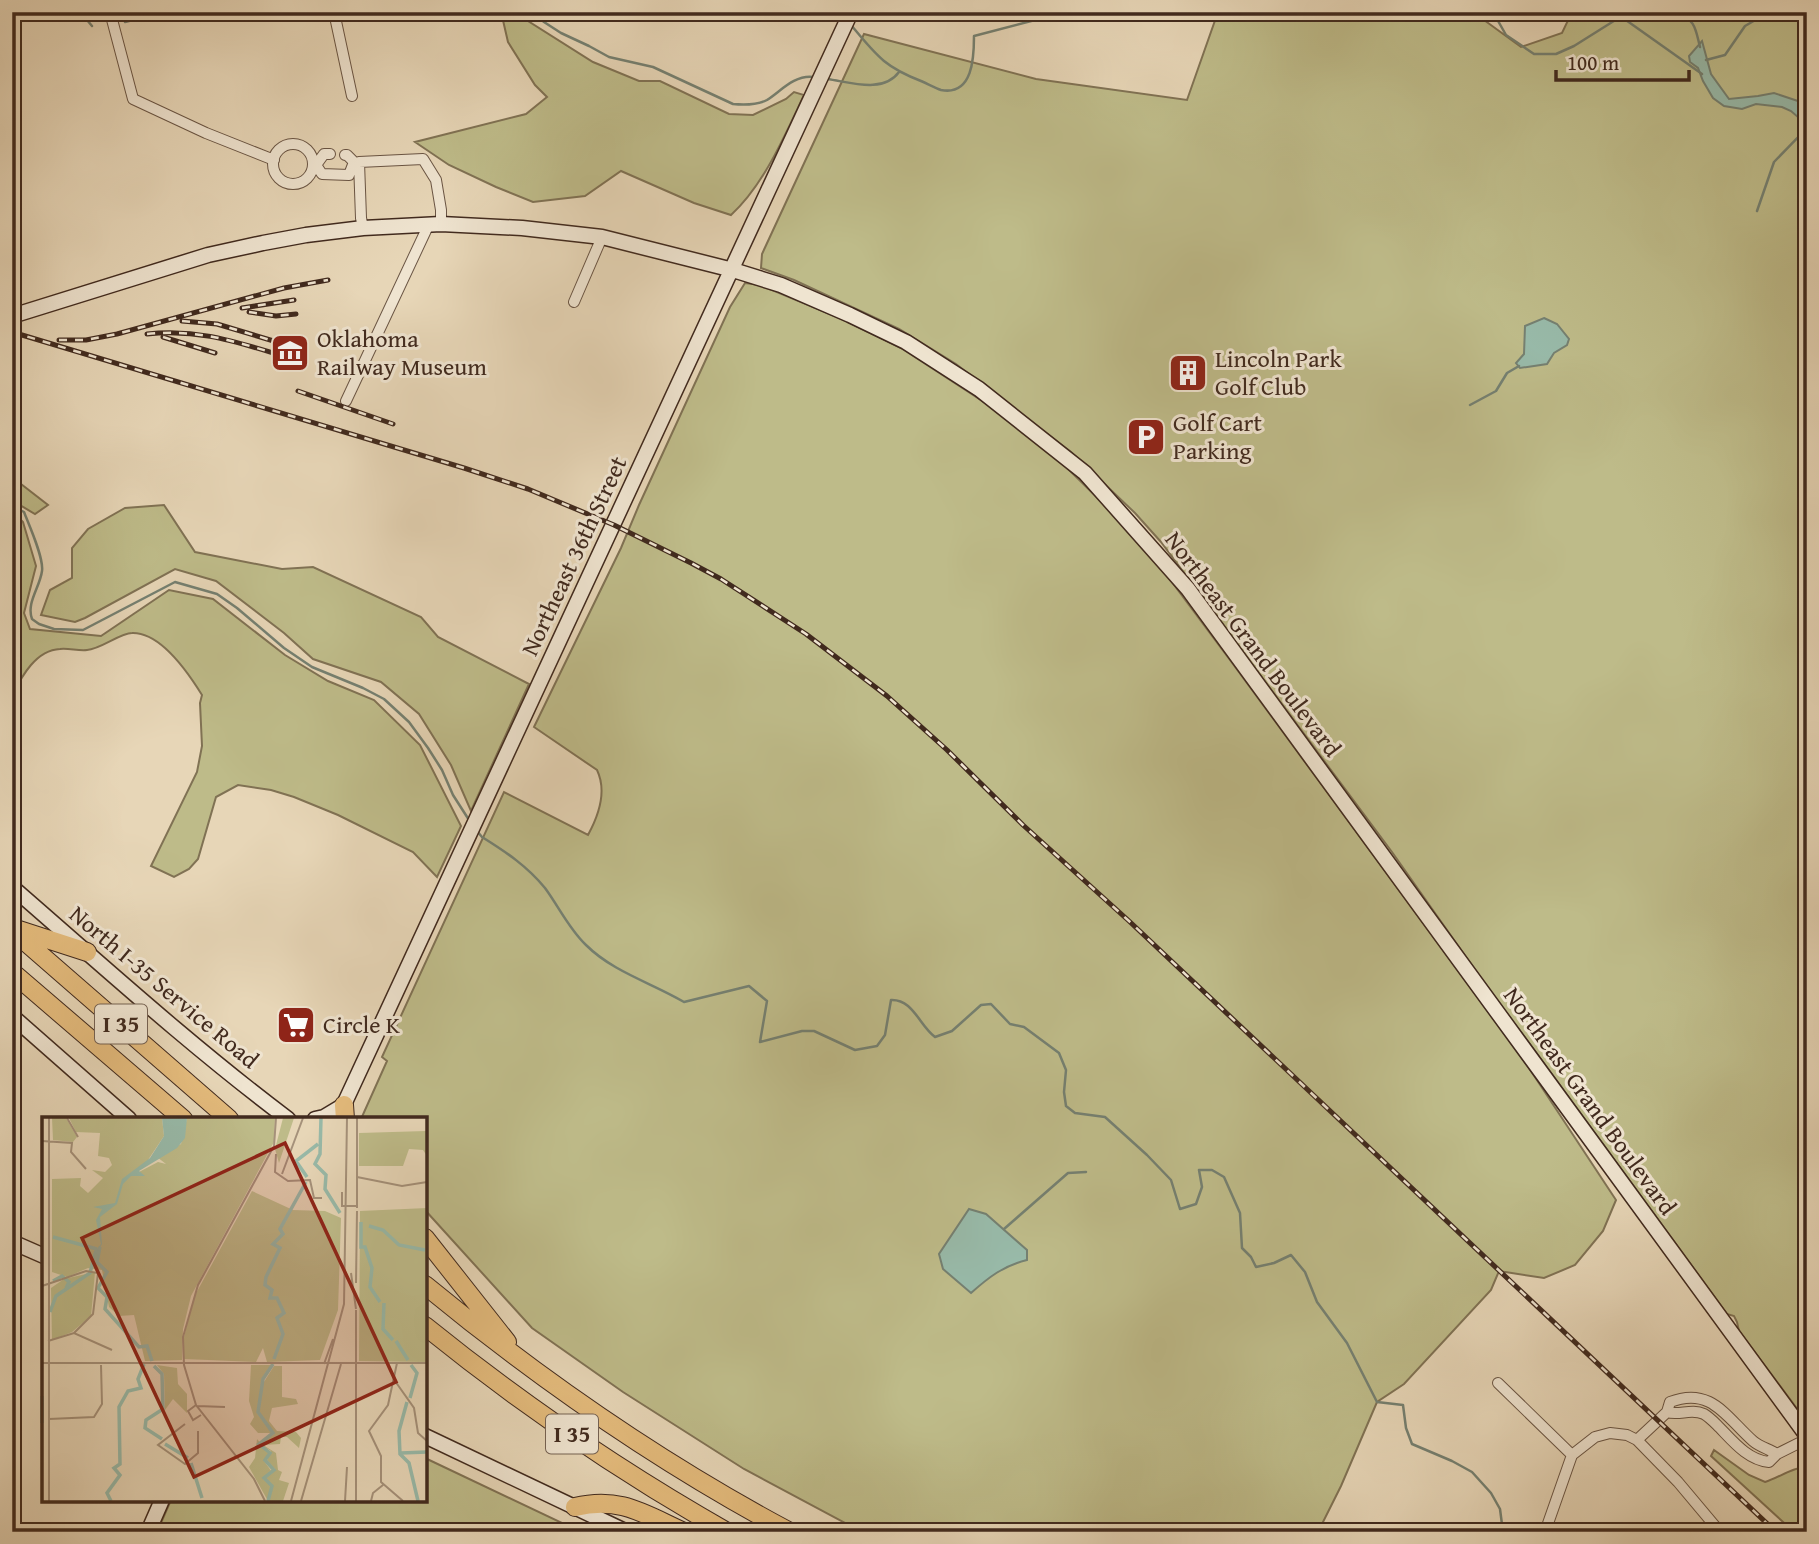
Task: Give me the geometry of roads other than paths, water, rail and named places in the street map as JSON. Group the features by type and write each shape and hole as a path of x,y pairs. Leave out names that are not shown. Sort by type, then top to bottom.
{"highway":[{"path":"12,929 87,951"},
{"name":"I 35","path":"12,929 227,1117"},
{"name":"I 35","path":"12,972 181,1117"},
{"path":"427,1241 522,1361"},
{"name":"I 35","path":"427,1287 522,1361 644,1446 790,1532"},
{"name":"I 35","path":"427,1328 504,1387 570,1433 727,1532"},
{"path":"575,1507 591,1503 614,1503 684,1532"}],"street":[{"path":"110,12 134,99 206,133 274,160"},
{"path":"334,12 352,96"},
{"name":"Northeast 36th Street","path":"342,1114 851,12"},
{"path":"330,154 324,154 315,164 310,176 299,184 280,179 273,167 280,149 298,145 309,152 315,164 322,174 349,175 356,162"},
{"path":"345,155 356,162 423,159 436,180 441,210 346,401"},
{"path":"356,162 363,228"},
{"name":"Northeast Grand Boulevard","path":"12,316 208,255 273,241 363,228 435,224 522,228 601,237 733,270 781,285 906,342 979,389 1085,473 1188,589 1807,1438"},
{"path":"574,302 601,237"},
{"name":"North I-35 Service Road","path":"12,887 243,1085 286,1117"},
{"path":"12,1016 127,1117"},
{"path":"324,1117 342,1114"},
{"path":"12,1242 42,1255"},
{"path":"1498,1383 1572,1455"},
{"path":"1637,1440 1667,1412 1670,1402 1683,1396 1700,1397 1714,1404 1759,1446 1777,1454"},
{"path":"1706,1415 1714,1404"},
{"path":"1667,1412 1674,1414 1693,1411 1706,1415 1752,1458 1769,1462 1777,1454 1807,1438"},
{"path":"1545,1532 1572,1455 1595,1437 1610,1433 1627,1435 1637,1440 1678,1482 1720,1532"},
{"path":"1735,1442 1745,1433"},
{"path":"427,1437 627,1532"},
{"path":"1752,1458 1759,1446"},
{"path":"148,1532 161,1502"}],"waterway":[{"path":"75,12 82,14 92,26"},
{"path":"125,22 141,18 149,12"},
{"path":"534,12 561,33 609,57 653,67 733,104 763,102 788,84 800,78 813,77"},
{"path":"834,12 843,19"},
{"path":"851,25 875,53 893,67 941,90 952,90 960,87 970,73 974,36 1066,12"},
{"path":"1493,12 1506,35 1534,54 1556,54 1623,18 1702,74"},
{"path":"1676,12 1694,25 1700,47"},
{"path":"1706,60 1725,55 1745,26 1757,19 1762,12"},
{"path":"827,79 875,85 892,79 899,72"},
{"path":"1757,211 1774,162 1807,128"},
{"path":"1470,405 1496,391 1507,373 1519,366"},
{"path":"12,506 24,512 41,558 41,577 31,607 32,619 39,624 54,629 83,630 175,582 217,594 312,667 384,699 409,722 428,748 469,820"},
{"path":"477,831 531,873 545,888 580,939 620,970 684,1002 749,986 767,1001 760,1042 802,1031 814,1031 855,1050 877,1046 885,1035 891,1000 899,1001 910,1008 935,1037 952,1031 981,1005 991,1004 1010,1024 1024,1027 1059,1053 1066,1070 1066,1106 1075,1113 1105,1117 1171,1180 1180,1209 1196,1204 1202,1187 1199,1170 1212,1170 1224,1177 1240,1213 1242,1248 1256,1267 1291,1255 1305,1272 1317,1302 1347,1343 1377,1402 1403,1405 1406,1428 1412,1444 1472,1472 1491,1493 1500,1509 1503,1532"},
{"path":"1004,1229 1068,1173 1086,1172"}],"railway":[{"path":"59,340 86,340 117,334 284,288 328,280"},
{"path":"242,308 294,300"},
{"path":"249,312 276,316 296,314"},
{"path":"182,321 217,324 277,342"},
{"path":"12,332 528,489 614,525 691,563 721,579 806,634 887,696 947,750 1023,825 1129,921 1776,1532"},
{"path":"147,334 197,334 277,354"},
{"path":"163,337 215,353"},
{"path":"298,391 393,424"}],"place":[{"name":"Oklahoma Railway Museum","path":"290,353"},
{"name":"Lincoln Park Golf Club","path":"1188,373"},
{"name":"Golf Cart Parking","path":"1146,437"},
{"name":"Circle K","path":"296,1025"}]}
